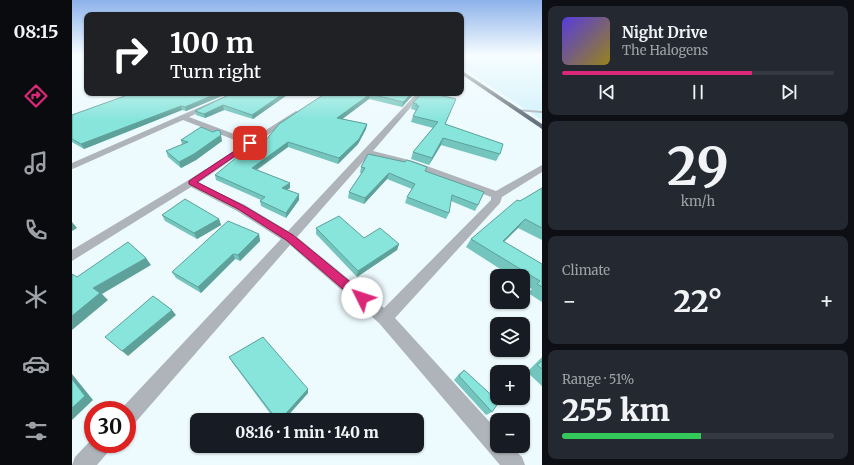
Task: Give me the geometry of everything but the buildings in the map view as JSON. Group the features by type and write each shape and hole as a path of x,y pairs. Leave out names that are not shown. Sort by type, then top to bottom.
{"highway":[{"path":"468,77 542,127"}],"street":[{"path":"72,166 230,96"},
{"path":"136,407 417,96"},
{"path":"72,256 191,183 308,106"},
{"path":"183,117 250,143"},
{"path":"367,152 410,163 497,195"},
{"path":"385,318 496,201 497,195 542,168"},
{"path":"191,183 241,208 289,238 385,318 490,438"},
{"path":"83,465 94,453"},
{"path":"503,453 514,465"}],"lane":[{"path":"518,110 542,112"}],"shaded area":[{"path":"476,77 542,77 542,120"}],"route":[{"path":"250,143 191,183 241,208 289,238 362,298"}]}
